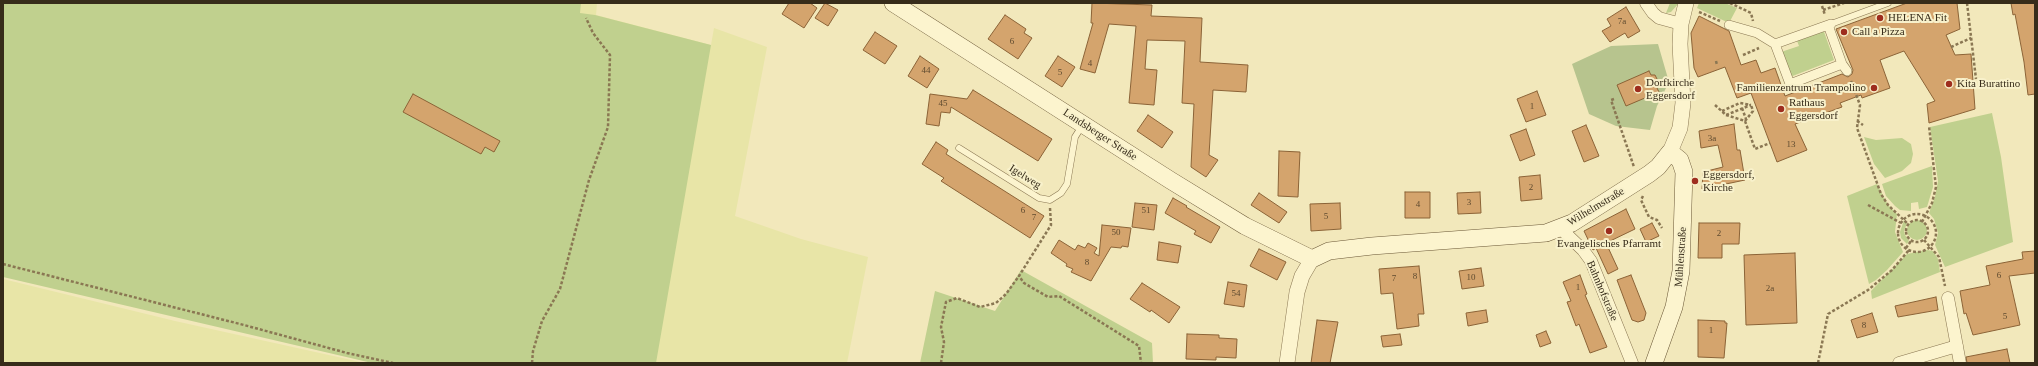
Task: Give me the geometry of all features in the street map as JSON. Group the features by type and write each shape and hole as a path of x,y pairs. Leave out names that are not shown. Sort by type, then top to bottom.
{"main road":[{"name":"Landsberger Straße","path":"893,3 1245,226 1312,259"},
{"name":"Wilhelmstraße","path":"1312,259 1329,251 1546,233 1572,223 1637,176 1658,167 1670,152"},
{"name":"Mühlenstraße","path":"1654,363 1674,307 1681,271 1684,172 1680,160 1670,152"}],"street":[{"path":"1646,3 1652,13 1659,18 1681,24"},
{"name":"Wilhelmstraße","path":"1670,152 1680,128 1683,103 1681,24 1690,7"},
{"path":"1729,25 1757,33 1773,43 1790,84"},
{"path":"1773,43 1830,25 1845,68 1790,84 1785,92"},
{"name":"Bahnhofstraße","path":"1560,228 1583,250 1591,261 1632,363"},
{"path":"1287,363 1297,292 1302,276 1312,259"},
{"path":"1948,298 1960,363"},
{"path":"1899,363 1957,346"}],"lane":[{"path":"1830,25 1888,3"},
{"name":"Igelweg","path":"959,148 1039,198 1050,200 1061,193 1067,184 1075,137 1082,124"}],"path":[{"path":"1730,3 1751,13 1757,33"},
{"path":"1823,10 1844,3"},
{"path":"1967,3 1976,79"},
{"path":"1690,7 1729,25"},
{"path":"532,363 533,351 542,321 560,289 589,180 608,127 610,55 593,33 586,18"},
{"path":"1951,47 1971,38"},
{"path":"1743,55 1773,43"},
{"path":"1716,61 1717,65"},
{"path":"1845,68 1860,105 1857,121 1859,136 1881,194 1888,205 1908,224"},
{"path":"1614,99 1611,100 1637,176 1646,192 1641,200 1649,217 1657,220 1662,228"},
{"path":"1740,103 1755,149 1770,143"},
{"path":"1722,111 1740,103 1751,105"},
{"path":"1860,105 1864,104"},
{"path":"1715,105 1726,115 1746,120"},
{"path":"1726,115 1751,105"},
{"path":"1746,120 1753,111 1751,105"},
{"path":"1857,121 1863,125"},
{"path":"1922,222 1932,203 1936,187 1929,126"},
{"path":"941,363 944,342 941,327 946,302 957,298 980,307 996,303 1006,294 1051,225 1050,200"},
{"path":"1868,205 1900,223"},
{"path":"1917,214 1926,216 1935,226 1936,233 1931,246 1922,251 1908,249 1901,243 1898,236 1900,223 1903,219 1917,214"},
{"path":"1913,220 1922,222 1928,228 1928,233 1924,240 1917,243 1911,241 1905,231 1908,224 1913,220"},
{"path":"1928,228 1935,226"},
{"path":"1924,240 1931,246 1939,257 1948,298"},
{"path":"1818,363 1828,314 1868,290 1892,270 1908,249 1911,241"},
{"path":"3,264 244,325 347,353 393,363"},
{"path":"1019,276 1024,283 1048,297 1059,296 1139,346 1141,363"}],"shaded area":[{"path":"409,3 597,3 596,15 711,45 714,28 767,47 735,216 801,239 868,257 847,363 503,363"},
{"path":"3,279 175,321 365,363 3,363"}],"green space":[{"path":"3,3 581,3 580,13 595,15 711,45 656,363 372,363 3,277"},
{"path":"1670,3 1679,3 1671,12 1666,13"},
{"path":"1699,3 1725,3 1737,8 1729,23 1697,8"},
{"path":"1823,29 1834,60 1790,77 1781,52 1799,46 1796,38"},
{"path":"1658,44 1669,82 1657,106 1650,130 1616,126 1589,114 1572,64 1611,46"},
{"path":"1992,113 2001,157 2013,242 1945,267 1935,245 1938,233 1934,219 1929,213 1935,197 1938,181 1930,127"},
{"path":"1864,137 1876,140 1902,138 1911,144 1913,154 1911,163 1902,171 1885,178 1874,164"},
{"path":"1932,166 1933,187 1927,207 1919,209 1918,202 1911,203 1911,211 1900,210 1886,196 1882,184"},
{"path":"1877,184 1888,205 1897,214 1895,232 1903,252 1887,270 1869,284 1847,196"},
{"path":"1904,220 1907,223 1904,231 1909,241 1907,244 1901,238 1900,232"},
{"path":"1917,220 1924,223 1927,230 1924,237 1917,240 1910,237 1907,230 1910,223"},
{"path":"1927,250 1933,251 1938,259 1940,272 1872,299 1871,291 1907,254"},
{"path":"1021,270 1152,343 1153,363 920,363 935,291 995,311"}],"building":[{"path":"789,3 810,3 817,8 804,28 782,14"},
{"path":"825,3 838,10 828,26 815,18"},
{"path":"1092,3 1152,5 1151,16 1202,18 1200,62 1248,65 1246,92 1213,90 1209,155 1218,160 1206,177 1191,167 1194,104 1182,103 1185,41 1147,40 1145,69 1157,70 1154,105 1129,103 1136,26 1109,24 1095,73 1080,69 1093,23 1091,23"},
{"path":"1907,3 1957,3 1960,29 1946,35 1955,55 1971,54 1975,109 1929,123 1927,104 1935,101 1904,51 1880,60 1890,88 1862,98 1861,95 1840,103 1842,107 1795,124 1807,150 1777,162 1751,93 1737,98 1725,67 1698,77 1694,68 1691,33 1699,16 1729,31 1741,65 1756,60 1761,73 1775,68 1785,96 1842,74 1848,77 1852,74 1853,70 1836,29"},
{"path":"2011,3 2035,3 2035,94 2028,95 2024,62 2015,14 2013,15"},
{"path":"1626,7 1640,31 1628,38 1625,33 1610,42 1602,31 1611,26 1607,19"},
{"path":"1005,15 1026,29 1024,33 1032,38 1018,59 988,39"},
{"path":"875,32 897,46 885,64 863,50"},
{"path":"920,56 939,69 927,88 908,76"},
{"path":"1058,56 1075,67 1062,87 1045,76"},
{"name":"Dorfkirche Eggersdorf","path":"1649,71 1651,75 1655,75 1659,83 1656,86 1659,92 1626,106 1617,85"},
{"path":"973,90 1052,139 1038,161 951,107 950,113 941,112 939,126 926,124 930,94 967,99"},
{"path":"1537,91 1546,115 1526,122 1517,99"},
{"path":"413,94 500,141 494,152 485,147 481,154 403,112"},
{"path":"1148,115 1173,132 1162,148 1137,131"},
{"path":"1734,124 1737,150 1740,150 1745,180 1702,189 1703,172 1723,167 1718,145 1701,148 1699,131"},
{"path":"1586,125 1599,156 1584,162 1572,131"},
{"path":"1526,129 1535,155 1520,161 1510,135"},
{"path":"936,142 948,150 946,154 1044,216 1030,238 941,181 944,178 922,164"},
{"path":"1279,151 1300,152 1298,197 1278,196"},
{"path":"1540,175 1542,199 1521,201 1519,177"},
{"path":"1405,192 1430,192 1430,218 1405,218"},
{"path":"1480,192 1481,213 1458,214 1457,193"},
{"path":"1259,193 1287,212 1279,223 1251,205"},
{"path":"1173,198 1220,227 1211,243 1194,234 1196,231 1165,213"},
{"path":"1135,203 1157,205 1154,230 1132,227"},
{"path":"1340,203 1341,229 1311,231 1310,204"},
{"path":"1626,209 1635,229 1606,243 1618,269 1608,274 1596,248 1593,250 1584,231"},
{"path":"1652,223 1659,236 1646,242 1640,229"},
{"path":"1699,223 1740,223 1739,244 1722,244 1722,258 1698,258"},
{"path":"1102,225 1131,228 1128,247 1111,247 1091,281 1071,272 1073,269 1066,266 1067,264 1051,253 1059,240 1075,250 1078,245 1085,248 1088,243 1097,248 1094,253 1099,256"},
{"path":"1159,242 1181,246 1178,263 1157,260"},
{"path":"1259,249 1286,262 1277,280 1250,266"},
{"path":"2035,251 2035,273 2009,276 2020,325 1973,335 1966,313 1964,314 1960,291 1990,285 1986,266 2023,259 2022,252"},
{"path":"1795,253 1797,323 1746,325 1744,255"},
{"path":"1419,266 1424,314 1418,314 1419,326 1397,329 1393,293 1381,294 1379,269"},
{"path":"1481,268 1484,286 1462,289 1459,271"},
{"path":"1580,275 1587,294 1585,295 1607,347 1590,353 1579,324 1576,326 1567,302 1571,301 1563,282"},
{"path":"1631,275 1646,313 1644,320 1638,322 1632,320 1617,280"},
{"path":"1228,282 1247,285 1244,307 1224,304"},
{"path":"1142,283 1180,307 1169,323 1151,310 1150,312 1130,299"},
{"path":"1936,297 1938,310 1898,317 1895,306"},
{"path":"1486,310 1488,322 1468,326 1466,313"},
{"path":"1872,313 1878,332 1857,338 1851,320"},
{"path":"1317,320 1338,322 1330,363 1311,363"},
{"path":"1698,320 1725,321 1725,323 1727,323 1724,358 1698,357"},
{"path":"1546,331 1551,343 1540,347 1536,335"},
{"path":"1187,334 1219,335 1219,338 1237,339 1236,358 1216,357 1216,360 1186,359"},
{"path":"1400,334 1402,345 1383,347 1381,336"},
{"path":"2007,349 2010,363 1967,363 1966,357"}],"place":[{"name":"HELENA Fit","path":"1880,18"},
{"name":"Call a Pizza","path":"1844,32"},
{"name":"Kita Burattino","path":"1949,84"},
{"name":"Familienzentrum Trampolino","path":"1874,88"},
{"name":"Dorfkirche Eggersdorf","path":"1638,89"},
{"name":"Rathaus Eggersdorf","path":"1781,109"},
{"name":"Eggersdorf, Kirche","path":"1695,181"},
{"name":"Evangelisches Pfarramt","path":"1609,231"}]}
